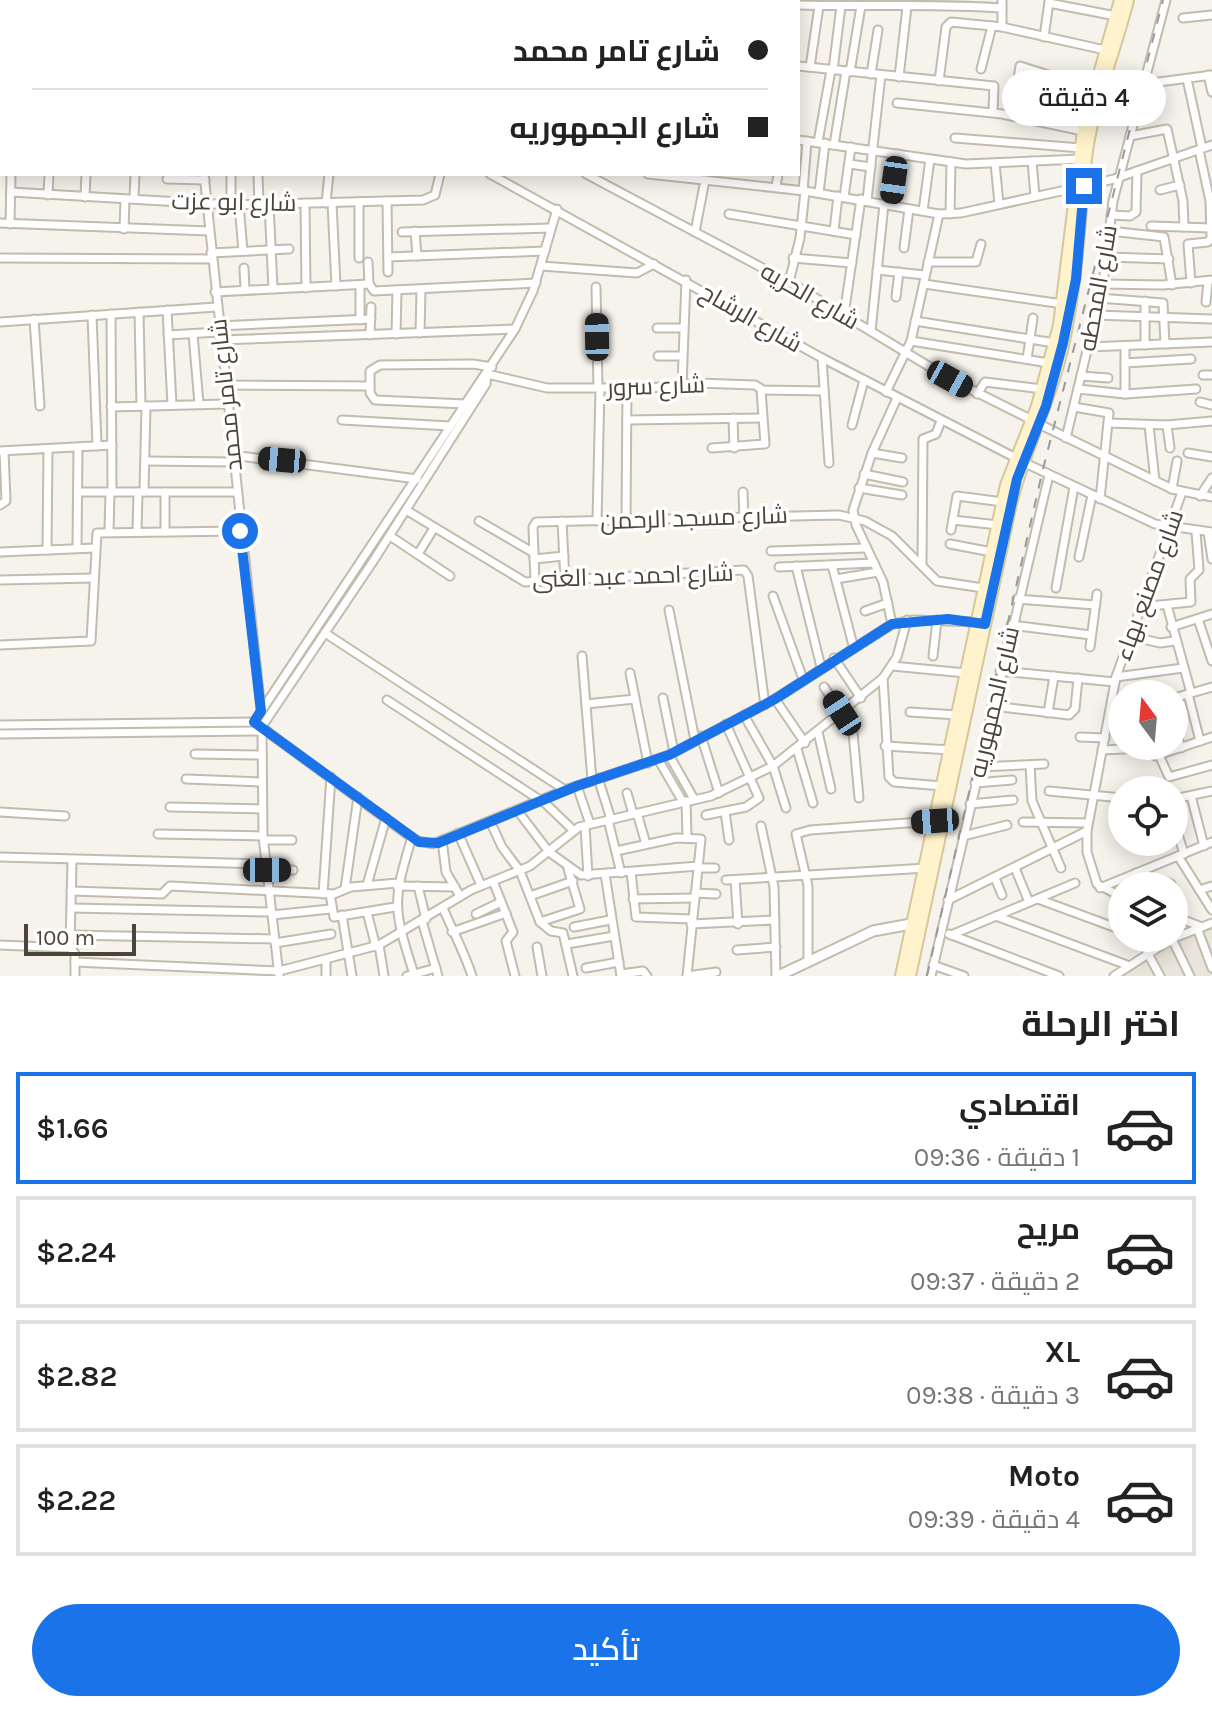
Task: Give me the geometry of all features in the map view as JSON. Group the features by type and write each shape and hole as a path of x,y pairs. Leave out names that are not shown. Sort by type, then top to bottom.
{"main road":[{"name":"شارع الجمهوريه","path":"901,976 911,924 929,867 942,786 966,673 981,623 983,588 1003,502 1036,422 1071,305 1083,131 1120,0"},
{"name":"شارع الجمهوريه","path":"1082,156 1128,0"},
{"name":"شارع الجمهوريه","path":"1036,422 1063,304 1080,187"},
{"name":"شارع الجمهوريه","path":"910,976 929,867 1018,460"}],"street":[{"name":"شارع المحطه","path":"1066,438 1103,284 1119,177 1166,0"},
{"path":"1044,37 1049,2 1116,16"},
{"path":"834,145 857,4"},
{"path":"800,5 1002,4 1002,27"},
{"path":"899,77 906,5"},
{"path":"810,67 819,6"},
{"path":"819,193 825,105 841,6"},
{"path":"1183,18 1212,15"},
{"path":"939,81 947,24 1002,27 1105,50"},
{"path":"981,69 992,26"},
{"path":"871,74 878,30"},
{"path":"800,66 996,86 993,112"},
{"path":"1012,116 1020,66 1093,89"},
{"path":"844,315 856,235 871,167 881,75"},
{"path":"1144,84 1210,75 1212,92"},
{"path":"1187,79 1210,201 1211,228 1209,241 1188,244 1191,283"},
{"path":"897,103 993,112 1083,131"},
{"path":"825,105 840,108"},
{"path":"1130,136 1166,128 1180,185 1184,227"},
{"path":"955,138 1082,156"},
{"path":"800,140 951,162 995,163 1082,156"},
{"path":"789,282 802,227 807,141"},
{"path":"679,176 841,196 950,214 1119,177 1212,145"},
{"path":"834,231 851,147"},
{"path":"871,331 887,204 898,154"},
{"path":"923,211 930,159"},
{"path":"1032,161 1035,196"},
{"path":"950,214 951,162"},
{"path":"995,163 999,204"},
{"path":"849,164 871,167"},
{"path":"1111,215 1128,216 1136,212 1137,171"},
{"path":"10,224 11,176"},
{"path":"48,195 49,176"},
{"path":"85,197 86,176"},
{"path":"124,229 135,176"},
{"path":"231,176 243,251"},
{"path":"258,176 259,205"},
{"path":"329,176 336,286"},
{"name":"شارع ابو عزت","path":"0,197 11,194 48,195 235,205 431,199 439,176"},
{"name":"شارع الرشاح","path":"494,176 822,358 1018,460 1168,528 1210,532"},
{"name":"شارع الحريه","path":"590,176 789,282 906,355 977,394 1172,489 1212,497"},
{"path":"751,185 753,176"},
{"path":"776,187 778,176"},
{"path":"167,179 204,177"},
{"name":"شارع تامر محمد","path":"204,177 261,711"},
{"path":"695,232 705,180"},
{"path":"1160,190 1180,185"},
{"path":"387,201 388,272"},
{"path":"359,202 359,258"},
{"path":"305,203 306,288"},
{"path":"269,204 273,289"},
{"path":"279,974 263,838 261,711 515,329 536,283 557,209"},
{"path":"904,248 909,209"},
{"path":"729,214 856,235"},
{"path":"886,392 911,341 939,214"},
{"path":"0,223 209,231"},
{"path":"1151,226 1211,228"},
{"path":"402,232 551,228"},
{"path":"415,231 417,256"},
{"path":"1110,231 1162,235 1172,285"},
{"path":"928,262 976,262 981,244"},
{"path":"0,258 212,256 289,249"},
{"path":"388,257 545,251"},
{"path":"1107,257 1169,259"},
{"path":"793,258 852,263"},
{"path":"368,262 369,284 373,291 536,283"},
{"path":"541,266 637,273 654,264"},
{"path":"244,268 245,290"},
{"path":"877,270 1063,304"},
{"path":"896,297 899,272"},
{"path":"682,385 686,280"},
{"path":"1103,284 1172,285 1210,280 1206,302"},
{"path":"215,292 369,284"},
{"path":"360,285 360,320"},
{"path":"596,287 599,388 597,521"},
{"path":"420,333 421,289"},
{"path":"396,334 397,290"},
{"path":"1099,298 1164,304 1165,344"},
{"path":"1145,301 1145,345"},
{"path":"0,322 216,307"},
{"path":"370,335 371,307"},
{"path":"167,310 172,405"},
{"path":"137,532 145,461 139,312"},
{"path":"940,325 942,313"},
{"path":"109,532 111,314"},
{"path":"92,315 97,446"},
{"path":"1095,315 1212,319"},
{"path":"1027,359 1033,318"},
{"path":"34,319 40,406"},
{"path":"219,333 371,319"},
{"path":"915,321 1055,343"},
{"path":"657,328 683,328"},
{"path":"168,335 370,335 515,329"},
{"path":"193,334 199,404"},
{"path":"911,341 1049,363"},
{"path":"1088,347 1212,342"},
{"path":"1125,346 1125,394"},
{"path":"658,356 682,356"},
{"path":"822,358 829,463"},
{"path":"1125,363 1191,359"},
{"name":"شارع سرور","path":"370,386 370,371 374,367 473,364 539,387 755,385 761,390 824,391"},
{"path":"262,727 390,536 486,384 490,370"},
{"path":"1081,376 1108,378"},
{"path":"852,425 864,380"},
{"path":"977,394 985,382 1042,389"},
{"path":"224,385 370,386 372,399 465,404"},
{"path":"626,521 627,388"},
{"path":"1078,389 1125,394 1196,389"},
{"path":"712,448 764,446 761,390"},
{"path":"892,624 878,572 853,518 864,474 897,398"},
{"path":"1200,402 1212,405"},
{"path":"111,407 226,404"},
{"path":"1074,407 1109,412 1105,457 1079,557"},
{"path":"733,418 734,448"},
{"path":"627,420 762,418"},
{"path":"342,420 450,426"},
{"path":"922,565 923,439 936,434 941,421"},
{"path":"1108,423 1167,425 1212,421"},
{"path":"1149,425 1155,481"},
{"path":"1167,425 1170,448"},
{"path":"0,505 6,501 2,451 112,445"},
{"path":"77,548 78,447"},
{"path":"47,550 48,449"},
{"path":"872,453 902,458"},
{"path":"1188,453 1212,457"},
{"path":"145,461 232,458 417,479"},
{"path":"1172,489 1177,461"},
{"path":"864,474 903,482"},
{"name":"شارع الجمهوريه","path":"931,976 1000,671 1049,475"},
{"path":"1200,496 1212,478"},
{"path":"1056,588 1074,487"},
{"path":"859,488 902,495"},
{"path":"78,492 236,492"},
{"path":"165,492 165,532"},
{"path":"743,492 744,520"},
{"name":"شارع مصنع بهاء","path":"1116,680 1139,607 1182,492"},
{"path":"951,530 959,495 1003,502"},
{"name":"شارع احمد عبد الغنى","path":"406,510 510,575 535,583 744,570 748,576 765,705"},
{"name":"شارع مسجد الرحمن","path":"534,556 535,523 744,520 807,513 853,518 892,536 937,581 983,588"},
{"path":"953,520 998,525"},
{"path":"479,521 534,556 564,556"},
{"path":"562,521 565,581"},
{"path":"418,554 434,528"},
{"path":"0,645 89,643 93,636 96,534 240,531"},
{"path":"1139,607 1192,601 1190,579 1199,570 1196,532"},
{"path":"1210,532 1212,559"},
{"path":"390,536 450,576"},
{"path":"950,544 992,552"},
{"path":"0,552 95,548"},
{"path":"771,551 866,548"},
{"path":"534,556 535,583"},
{"path":"779,567 874,563"},
{"path":"832,565 853,645"},
{"path":"796,566 821,667"},
{"path":"836,579 878,572"},
{"path":"0,580 94,578"},
{"path":"1090,647 1097,594"},
{"path":"773,596 803,679"},
{"path":"1017,599 1095,605"},
{"path":"865,611 888,603"},
{"path":"1167,605 1200,741"},
{"path":"669,610 698,738 719,793"},
{"path":"1171,627 1212,614"},
{"path":"1198,619 1212,661"},
{"path":"0,725 262,727 424,844 442,840 595,779 672,754 765,705 853,645 892,624 907,620 981,623"},
{"path":"75,962 164,967 187,972 279,974 301,972 326,961 378,946 460,896 520,871 549,852 573,830 719,793 773,766 883,678 892,666 907,620"},
{"path":"933,656 937,620"},
{"path":"1011,625 1091,635"},
{"path":"325,633 565,790"},
{"path":"1129,636 1160,643 1175,641"},
{"path":"582,656 595,779 610,820 621,873"},
{"path":"834,658 861,698"},
{"path":"892,666 966,673"},
{"path":"1000,671 1116,680 1183,668"},
{"path":"630,673 648,763"},
{"path":"1048,713 1054,676"},
{"path":"883,678 889,777 894,782 942,786"},
{"path":"992,706 1073,713 1078,678"},
{"path":"824,687 843,712 853,733 859,798"},
{"path":"1189,694 1212,687"},
{"path":"663,698 672,754 688,801 687,837"},
{"path":"586,704 635,699"},
{"path":"775,699 805,743"},
{"path":"387,700 540,800 573,830"},
{"path":"910,712 957,715"},
{"path":"744,715 773,766 786,808"},
{"name":"شارع مصنع بهاء","path":"1100,888 1087,852 1087,827 1108,721"},
{"path":"706,815 757,801 758,794 726,724"},
{"path":"0,734 262,727"},
{"path":"818,732 831,789"},
{"path":"1080,737 1105,738"},
{"path":"1188,745 1212,737"},
{"path":"885,746 950,750"},
{"path":"797,749 813,803"},
{"path":"1102,750 1108,750"},
{"path":"195,754 262,755"},
{"path":"658,759 688,801"},
{"path":"1163,760 1169,777 1212,765"},
{"path":"979,767 1044,764"},
{"path":"1030,765 1031,797 1061,868"},
{"path":"331,777 326,894 333,916 395,907"},
{"path":"186,779 262,782"},
{"path":"975,783 1012,780"},
{"path":"577,786 588,825 588,876"},
{"path":"1049,791 1108,796"},
{"path":"1188,797 1212,791"},
{"path":"627,793 646,844"},
{"path":"1188,852 1208,844 1191,796"},
{"path":"345,889 358,797"},
{"path":"970,804 1013,800"},
{"path":"170,807 262,809"},
{"path":"517,810 549,852 568,869 588,876 715,868"},
{"path":"0,812 65,816"},
{"path":"725,812 729,840"},
{"path":"367,885 386,818"},
{"path":"490,821 502,847 520,871 540,922 548,929 563,933 573,976"},
{"path":"808,962 806,875 796,834 810,830 935,821"},
{"path":"1023,822 1087,827"},
{"path":"963,836 1007,825"},
{"path":"761,826 772,877 777,976 873,931 911,924"},
{"path":"948,900 1052,851 1087,827"},
{"path":"458,833 481,885"},
{"path":"158,834 292,840"},
{"path":"412,837 398,884 395,907 410,975 437,972 418,886"},
{"path":"616,851 687,837 701,839 687,976 716,972"},
{"path":"442,840 445,868 460,896"},
{"path":"1138,872 1178,856"},
{"path":"1182,856 1212,910"},
{"path":"0,857 293,870"},
{"path":"70,948 72,860"},
{"path":"738,924 730,880 929,867"},
{"path":"1015,868 1033,900 1108,925"},
{"path":"540,922 580,909 568,869"},
{"path":"631,872 637,917 738,924 775,920"},
{"path":"605,874 621,975 647,975"},
{"path":"995,878 1002,895"},
{"path":"493,881 513,932 506,940 515,976"},
{"path":"530,896 573,881"},
{"path":"951,935 1075,883"},
{"path":"71,891 162,894 170,886 326,894 367,885 455,887"},
{"path":"1100,888 1108,885"},
{"path":"1199,890 1212,886"},
{"path":"1100,888 1108,891"},
{"path":"633,899 716,894"},
{"path":"476,914 501,902"},
{"path":"71,908 271,914 330,909"},
{"path":"443,908 452,932 462,945 472,976"},
{"path":"367,912 384,976"},
{"path":"452,932 506,913"},
{"path":"342,915 351,954 352,976"},
{"path":"996,916 1127,965"},
{"path":"574,927 610,920"},
{"path":"1188,922 1200,928 1212,968"},
{"path":"1188,932 1212,923"},
{"path":"941,931 1059,976"},
{"path":"71,935 274,941 331,934"},
{"path":"567,944 614,936"},
{"path":"0,945 70,948 75,953 75,976"},
{"path":"537,947 542,976"},
{"path":"737,950 776,947"},
{"path":"1117,975 1147,952 1160,976"},
{"path":"1179,952 1190,976"},
{"path":"326,961 326,976"},
{"path":"586,968 619,962"},
{"path":"135,965 135,976"},
{"path":"933,965 964,976"},
{"path":"164,967 164,976"}],"shaded area":[{"path":"1212,925 1212,976 1117,976 1151,952 1188,952 1188,936"}],"railway":[{"path":"927,976 1043,469 1163,0"}],"route":[{"path":"240,531 261,711 254,722 263,725 415,840 438,843 577,786 669,755 775,699 882,628 907,620 948,619 985,624 1017,479 1046,406 1063,343 1076,279 1084,186"}]}
